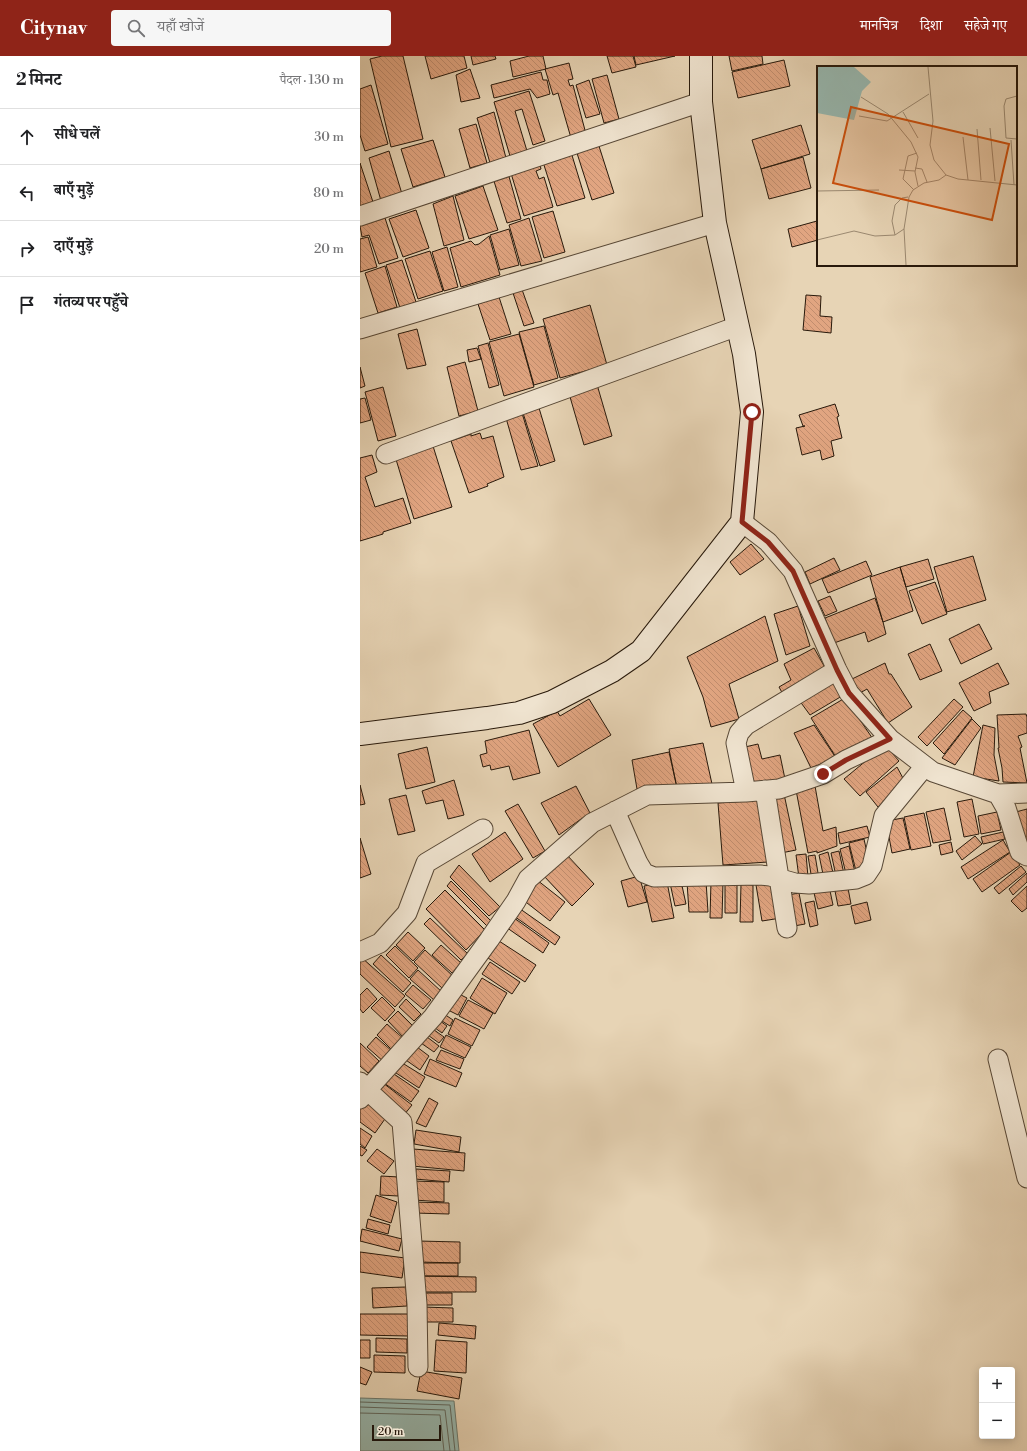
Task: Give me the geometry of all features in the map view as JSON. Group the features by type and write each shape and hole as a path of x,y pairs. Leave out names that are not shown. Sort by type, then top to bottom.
{"street":[{"path":"360,734 519,713 552,702 612,671 641,651 742,522 752,412 744,354 715,222 701,102 701,56"},
{"path":"360,216 701,102"},
{"path":"360,329 715,222"},
{"path":"386,454 738,326"},
{"path":"742,522 768,542 793,571 837,670 849,693 890,739 933,772 998,794 1027,794"},
{"path":"746,792 736,743 739,733 746,724 837,670"},
{"path":"418,1367 417,1304 402,1122 362,1090 432,1017 494,934 516,901 528,879 592,823 647,795 746,792 779,789 823,774 846,760 890,739"},
{"path":"616,811 638,863 644,873 654,877 760,875 795,883 809,884 856,879 866,875 872,866 884,816 925,766"},
{"path":"766,790 778,878 787,928"},
{"path":"998,794 1006,808 1020,852 1027,856"},
{"path":"360,952 380,943 407,913 426,863 483,829"},
{"path":"998,1059 1027,1178"}],"water":[{"path":"360,1398 454,1401 459,1451 360,1451"}],"building":[{"path":"382,56 403,56 423,139 391,147 370,59"},
{"path":"425,56 464,56 467,68 431,79"},
{"path":"471,56 495,56 496,59 473,65"},
{"path":"529,56 543,56 546,69 513,77 510,61"},
{"path":"607,56 633,56 636,67 612,73"},
{"path":"634,56 675,56 636,65"},
{"path":"729,56 762,56 763,64 732,71"},
{"path":"784,60 790,86 738,98 732,72"},
{"path":"569,63 573,79 568,80 570,86 573,85 586,134 571,138 558,93 553,95 545,69"},
{"path":"470,69 480,98 461,102 456,75"},
{"path":"541,72 543,80 547,80 550,94 537,98 530,89 494,98 491,85"},
{"path":"607,75 619,119 604,123 592,79"},
{"path":"589,80 600,114 586,118 576,85"},
{"path":"371,85 388,144 365,151 360,135 360,89"},
{"path":"529,91 545,141 533,145 522,109 515,111 527,151 510,156 494,102"},
{"path":"494,112 506,158 490,163 477,118"},
{"path":"476,124 487,163 470,168 459,129"},
{"path":"801,125 810,154 761,169 752,140"},
{"path":"433,140 445,177 413,187 401,149"},
{"path":"598,143 614,193 592,200 576,150"},
{"path":"389,151 402,194 381,201 369,158"},
{"path":"571,152 585,198 557,206 543,162"},
{"path":"803,157 811,188 769,199 761,169"},
{"path":"539,161 541,169 536,171 539,179 544,177 553,207 524,216 510,170"},
{"path":"360,163 373,202 360,206"},
{"path":"508,173 521,219 507,223 493,178"},
{"path":"483,186 498,230 469,239 455,196"},
{"path":"453,196 464,240 444,246 433,204"},
{"path":"416,210 429,248 403,257 389,219"},
{"path":"553,211 565,252 544,258 532,217"},
{"path":"385,218 398,258 379,264 369,235 362,237 360,226"},
{"path":"529,218 542,261 521,266 509,225"},
{"path":"817,221 817,240 792,247 788,229"},
{"path":"509,229 519,265 500,270 490,235"},
{"path":"489,236 500,275 461,287 450,248 471,241 475,245 479,244"},
{"path":"368,237 377,267 360,272 360,239"},
{"path":"447,247 458,287 444,291 432,252"},
{"path":"430,251 443,291 418,299 405,259"},
{"path":"402,260 416,302 400,308 386,265"},
{"path":"385,266 397,307 378,313 365,273"},
{"path":"520,284 534,323 524,326 511,287"},
{"path":"806,295 821,296 820,316 832,317 831,333 803,330"},
{"path":"499,297 511,334 490,340 478,304"},
{"path":"590,305 607,365 560,378 543,319"},
{"path":"544,326 558,378 534,385 519,332"},
{"path":"417,329 426,365 407,369 398,334"},
{"path":"519,334 534,387 504,396 489,342"},
{"path":"488,343 499,385 489,388 478,346"},
{"path":"477,348 481,359 469,362 467,350"},
{"path":"465,362 478,411 459,416 447,367"},
{"path":"360,367 365,386 360,388"},
{"path":"596,381 612,436 584,445 568,390"},
{"path":"383,387 396,436 378,441 365,392"},
{"path":"365,398 371,420 360,423 360,399"},
{"path":"835,404 839,416 837,417 842,438 831,441 834,456 822,460 820,450 802,455 796,428 805,426 803,426 799,415"},
{"path":"539,408 555,461 540,466 523,413"},
{"path":"522,413 538,466 521,470 506,418"},
{"path":"480,433 482,439 493,436 504,477 487,484 488,486 469,493 451,441 471,434 471,436"},
{"path":"433,446 452,507 414,519 395,456"},
{"path":"372,455 377,472 365,477 375,507 403,498 411,523 360,541 360,458"},
{"path":"751,544 764,559 740,575 730,562"},
{"path":"973,556 986,600 947,612 934,567"},
{"path":"834,558 840,570 810,584 805,572"},
{"path":"928,559 934,579 906,587 900,567"},
{"path":"866,561 872,575 828,593 822,579"},
{"path":"900,567 913,611 883,622 870,577"},
{"path":"935,582 947,614 922,624 909,591"},
{"path":"830,596 837,611 825,616 818,601"},
{"path":"875,598 886,634 868,642 865,632 834,643 825,618"},
{"path":"798,606 810,646 786,655 774,614"},
{"path":"765,616 778,661 729,684 739,719 711,727 703,697 687,657"},
{"path":"979,624 992,649 961,664 949,639"},
{"path":"930,644 942,671 920,680 908,654"},
{"path":"814,648 828,673 785,698 779,687 791,680 784,664"},
{"path":"885,663 889,674 891,674 912,707 888,723 867,689 860,693 852,679"},
{"path":"998,663 1009,684 989,692 991,703 974,711 959,683"},
{"path":"831,679 842,696 810,715 799,700"},
{"path":"845,698 875,742 836,757 811,718"},
{"path":"589,699 611,735 558,767 533,724 557,711 560,716"},
{"path":"954,699 963,707 927,746 918,737"},
{"path":"963,710 972,718 944,754 933,743"},
{"path":"1026,714 1027,733 1018,736 1022,747 1020,748 1027,783 1003,782 998,748 997,715"},
{"path":"972,719 981,728 955,765 942,758"},
{"path":"814,725 836,758 811,768 794,733"},
{"path":"983,725 995,728 994,755 999,781 973,777"},
{"path":"529,730 540,773 513,780 509,766 491,770 490,765 483,767 480,755 487,753 485,741"},
{"path":"703,743 712,784 677,788 669,749"},
{"path":"758,744 762,759 780,755 785,779 753,786 745,747"},
{"path":"885,745 899,761 860,796 844,779"},
{"path":"427,747 435,782 406,789 398,754"},
{"path":"669,752 677,788 637,789 632,760"},
{"path":"897,767 904,780 878,807 866,792"},
{"path":"454,780 464,815 448,819 443,800 426,804 422,791"},
{"path":"360,785 365,804 360,805"},
{"path":"576,786 591,815 581,819 559,835 541,803"},
{"path":"815,786 823,831 836,827 837,846 817,853 817,851 808,853 796,790"},
{"path":"784,794 796,850 781,853 768,798"},
{"path":"406,795 415,831 398,835 389,799"},
{"path":"972,799 979,834 964,837 957,802"},
{"path":"761,800 768,862 723,865 718,803"},
{"path":"518,804 545,851 533,858 505,811"},
{"path":"944,808 951,840 933,843 926,812"},
{"path":"1027,809 1027,840 1019,842 1012,813"},
{"path":"997,812 1001,830 981,834 978,816"},
{"path":"924,813 931,846 911,850 904,817"},
{"path":"903,818 910,849 892,853 886,821"},
{"path":"867,826 870,837 840,844 838,833"},
{"path":"505,832 523,859 490,882 472,854"},
{"path":"1003,832 1005,839 983,844 981,837"},
{"path":"975,836 982,844 962,860 956,851"},
{"path":"360,838 371,874 360,878"},
{"path":"864,839 870,867 856,871 849,843"},
{"path":"1003,840 1010,852 968,879 961,867"},
{"path":"951,842 953,852 941,855 939,845"},
{"path":"849,846 855,872 846,874 840,849"},
{"path":"839,851 844,874 836,876 831,853"},
{"path":"828,852 834,877 824,879 819,855"},
{"path":"1011,852 1020,865 982,892 973,879"},
{"path":"566,854 594,884 572,906 543,875"},
{"path":"806,854 808,877 799,878 796,855"},
{"path":"815,855 819,879 812,880 808,856"},
{"path":"459,865 500,907 489,916 450,877"},
{"path":"1021,866 1026,872 999,894 994,888"},
{"path":"1027,873 1027,882 1013,895 1009,889"},
{"path":"639,876 647,902 628,907 621,881"},
{"path":"537,880 565,902 550,921 522,899"},
{"path":"451,881 491,921 487,926 447,886"},
{"path":"681,881 686,904 675,906 670,883"},
{"path":"706,881 708,912 689,912 687,882"},
{"path":"711,881 723,882 722,918 710,918"},
{"path":"667,882 674,918 652,922 644,886"},
{"path":"775,882 781,918 762,921 756,885"},
{"path":"847,883 851,904 838,906 834,886"},
{"path":"725,884 737,884 737,913 725,913"},
{"path":"741,884 753,885 753,922 740,922"},
{"path":"829,886 833,905 818,909 813,889"},
{"path":"1027,886 1027,908 1022,912 1011,901"},
{"path":"445,890 485,930 466,950 426,909"},
{"path":"799,893 805,924 794,926 788,895"},
{"path":"814,901 818,925 810,927 805,903"},
{"path":"867,902 871,920 855,924 851,906"},
{"path":"516,906 560,937 555,945 511,914"},
{"path":"510,915 549,943 543,953 503,925"},
{"path":"430,918 468,954 461,960 424,924"},
{"path":"408,932 425,948 413,961 396,945"},
{"path":"499,941 536,965 525,982 488,958"},
{"path":"441,945 461,963 452,973 432,955"},
{"path":"395,946 418,968 409,978 386,955"},
{"path":"425,950 454,977 443,989 414,962"},
{"path":"381,955 411,983 403,992 373,964"},
{"path":"361,957 405,996 395,1007 360,974"},
{"path":"490,962 520,982 512,994 482,974"},
{"path":"418,970 442,992 434,1000 410,979"},
{"path":"482,978 507,993 495,1014 470,998"},
{"path":"413,985 431,1000 423,1009 405,994"},
{"path":"367,988 377,999 363,1013 360,1009 360,995"},
{"path":"453,991 467,998 458,1015 444,1008"},
{"path":"382,997 395,1010 385,1021 371,1008"},
{"path":"406,999 421,1014 414,1021 399,1007"},
{"path":"468,1000 493,1013 484,1029 459,1016"},
{"path":"398,1011 415,1028 404,1038 388,1021"},
{"path":"441,1012 453,1020 450,1026 437,1018"},
{"path":"436,1018 447,1026 442,1033 431,1025"},
{"path":"455,1018 480,1030 472,1046 448,1034"},
{"path":"387,1024 405,1040 394,1052 377,1035"},
{"path":"430,1027 444,1037 439,1043 425,1033"},
{"path":"423,1034 439,1046 434,1052 418,1041"},
{"path":"446,1035 471,1047 465,1058 440,1047"},
{"path":"376,1037 393,1052 384,1062 367,1047"},
{"path":"360,1043 379,1061 368,1073 360,1066"},
{"path":"413,1044 429,1056 420,1070 403,1058"},
{"path":"441,1050 464,1059 460,1069 436,1060"},
{"path":"430,1059 462,1073 456,1087 424,1074"},
{"path":"399,1061 425,1077 419,1088 393,1071"},
{"path":"391,1072 419,1091 411,1102 384,1083"},
{"path":"379,1080 412,1105 404,1115 371,1090"},
{"path":"429,1098 438,1103 426,1127 416,1123"},
{"path":"364,1099 387,1116 375,1133 360,1122 360,1104"},
{"path":"360,1128 372,1136 365,1148 360,1144"},
{"path":"416,1130 461,1137 459,1152 414,1144"},
{"path":"360,1146 367,1150 362,1156 360,1155"},
{"path":"377,1149 394,1161 384,1174 367,1161"},
{"path":"413,1149 465,1153 464,1171 412,1166"},
{"path":"416,1169 450,1171 449,1182 415,1179"},
{"path":"381,1176 399,1177 398,1196 380,1195"},
{"path":"414,1181 444,1182 444,1202 414,1200"},
{"path":"376,1195 397,1202 391,1223 370,1216"},
{"path":"414,1202 449,1203 449,1214 414,1213"},
{"path":"368,1219 390,1225 388,1234 366,1228"},
{"path":"362,1229 402,1239 399,1251 360,1241"},
{"path":"418,1241 460,1242 460,1263 418,1262"},
{"path":"360,1252 405,1258 402,1278 360,1272"},
{"path":"420,1263 458,1263 458,1276 420,1276"},
{"path":"419,1276 476,1277 476,1292 419,1292"},
{"path":"406,1287 407,1306 373,1308 372,1288"},
{"path":"423,1293 452,1293 452,1305 423,1305"},
{"path":"423,1307 453,1308 453,1322 423,1322"},
{"path":"360,1314 408,1314 408,1336 360,1335"},
{"path":"439,1323 476,1326 475,1339 438,1335"},
{"path":"376,1338 407,1339 407,1353 376,1352"},
{"path":"360,1340 370,1340 370,1358 360,1358"},
{"path":"436,1340 467,1342 466,1373 434,1371"},
{"path":"374,1355 405,1356 405,1373 374,1372"},
{"path":"360,1367 372,1372 366,1385 360,1383"},
{"path":"421,1371 462,1378 459,1399 417,1391"}],"route":[{"path":"752,412 742,522 768,542 793,571 837,670 849,693 890,739 846,760 823,774"}]}
